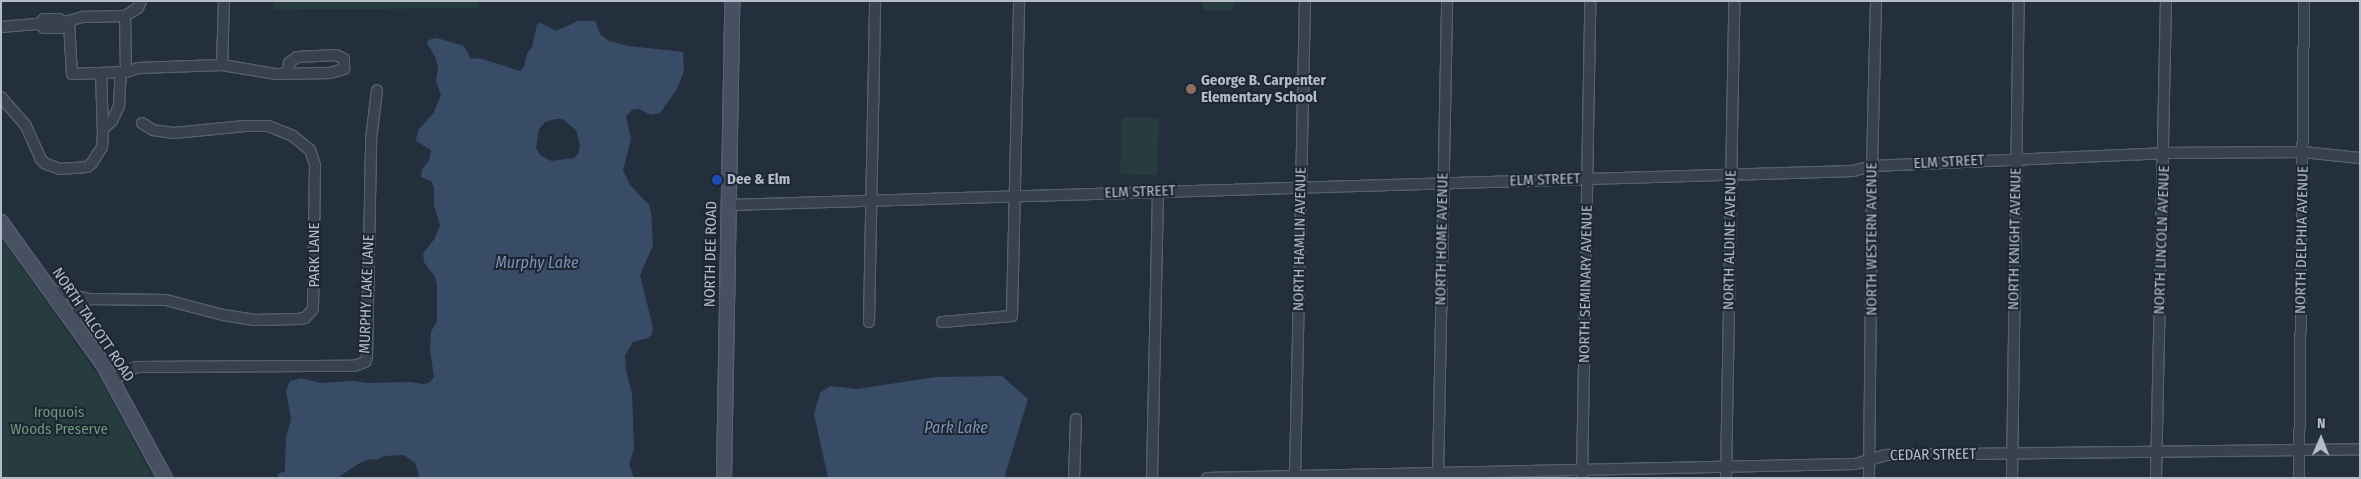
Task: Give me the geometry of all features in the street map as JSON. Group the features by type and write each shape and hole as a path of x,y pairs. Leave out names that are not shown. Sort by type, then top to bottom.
{"main road":[{"name":"NORTH DEE ROAD","path":"724,478 732,1"},
{"name":"NORTH TALCOTT ROAD","path":"1,222 113,380 166,478"}],"street":[{"path":"1,27 39,24 44,28 61,28 67,22 83,17 125,16 138,8 141,1"},
{"path":"222,65 224,1"},
{"path":"870,322 875,1"},
{"path":"942,322 1012,316 1019,1"},
{"name":"NORTH HAMLIN AVENUE","path":"1295,477 1305,1"},
{"name":"NORTH HOME AVENUE","path":"1438,475 1447,1"},
{"name":"NORTH SEMINARY AVENUE","path":"1582,473 1590,1"},
{"name":"NORTH ALDINE AVENUE","path":"1726,478 1734,1"},
{"name":"NORTH WESTERN AVENUE","path":"1870,478 1872,166 1876,1"},
{"name":"NORTH KNIGHT AVENUE","path":"2012,478 2019,1"},
{"name":"NORTH LINCOLN AVENUE","path":"2156,478 2166,1"},
{"name":"NORTH DELPHIA AVENUE","path":"2298,478 2304,1"},
{"path":"103,129 112,121 119,106 123,72 125,16"},
{"path":"67,22 72,74 102,74 138,68 222,65 276,74 287,74 339,72 344,69 344,59 336,55 297,56 289,63 287,74"},
{"path":"1,97 26,126 40,158 52,167 60,169 87,166 92,162 102,146 102,74"},
{"name":"MURPHY LAKE LANE","path":"113,380 137,367 354,366 365,362 367,356 371,134 377,90"},
{"name":"PARK LANE","path":"50,290 90,299 166,300 223,315 255,320 305,318 313,309 315,164 310,150 293,136 268,126 245,126 174,133 154,130 142,123"},
{"name":"ELM STREET","path":"728,204 1853,171 1872,166 2016,158 2164,153 2303,152 2360,158"},
{"path":"1152,478 1158,192"},
{"path":"74,323 80,306 90,299"},
{"path":"1074,478 1076,419"},
{"name":"CEDAR STREET","path":"1207,478 1582,473 1855,464 1886,455 2360,450"}],"green space":[{"path":"274,1 479,1 479,8 274,10"},
{"path":"1203,1 1234,1 1234,10 1203,10"},
{"path":"1122,117 1159,118 1157,175 1120,174"},
{"name":"Iroquois Woods Preserve","path":"1,238 101,380 153,478 1,478"}],"water":[{"name":"Murphy Lake","path":"578,21 595,21 600,34 609,41 629,46 683,52 684,71 677,89 660,113 651,115 639,109 632,110 626,116 631,139 623,170 630,185 649,205 653,245 640,275 653,328 652,334 648,338 633,342 625,355 626,371 632,393 634,449 629,464 634,478 420,478 415,463 404,455 384,456 376,460 370,459 358,464 337,478 277,478 278,474 285,471 286,437 291,419 286,391 290,381 301,378 321,383 353,381 423,384 429,383 434,377 430,350 431,332 437,321 437,285 435,277 424,262 423,254 435,238 440,225 434,205 434,187 431,181 421,177 422,169 429,161 431,150 416,141 418,130 433,114 441,95 436,81 438,68 436,59 427,43 428,40 437,38 464,46 471,59 479,58 520,71 524,67 527,54 532,47 537,24 541,23 556,31","holes":["562,119 576,130 580,146 578,154 574,158 551,161 540,155 536,148 539,129 545,122"]},
{"name":"Park Lake","path":"1002,376 1028,399 1004,478 828,478 814,414 820,393 830,386 857,389 936,377"}],"place":[{"name":"George B. Carpenter Elementary School","path":"1191,89"},
{"name":"Dee & Elm","path":"717,180"}]}
